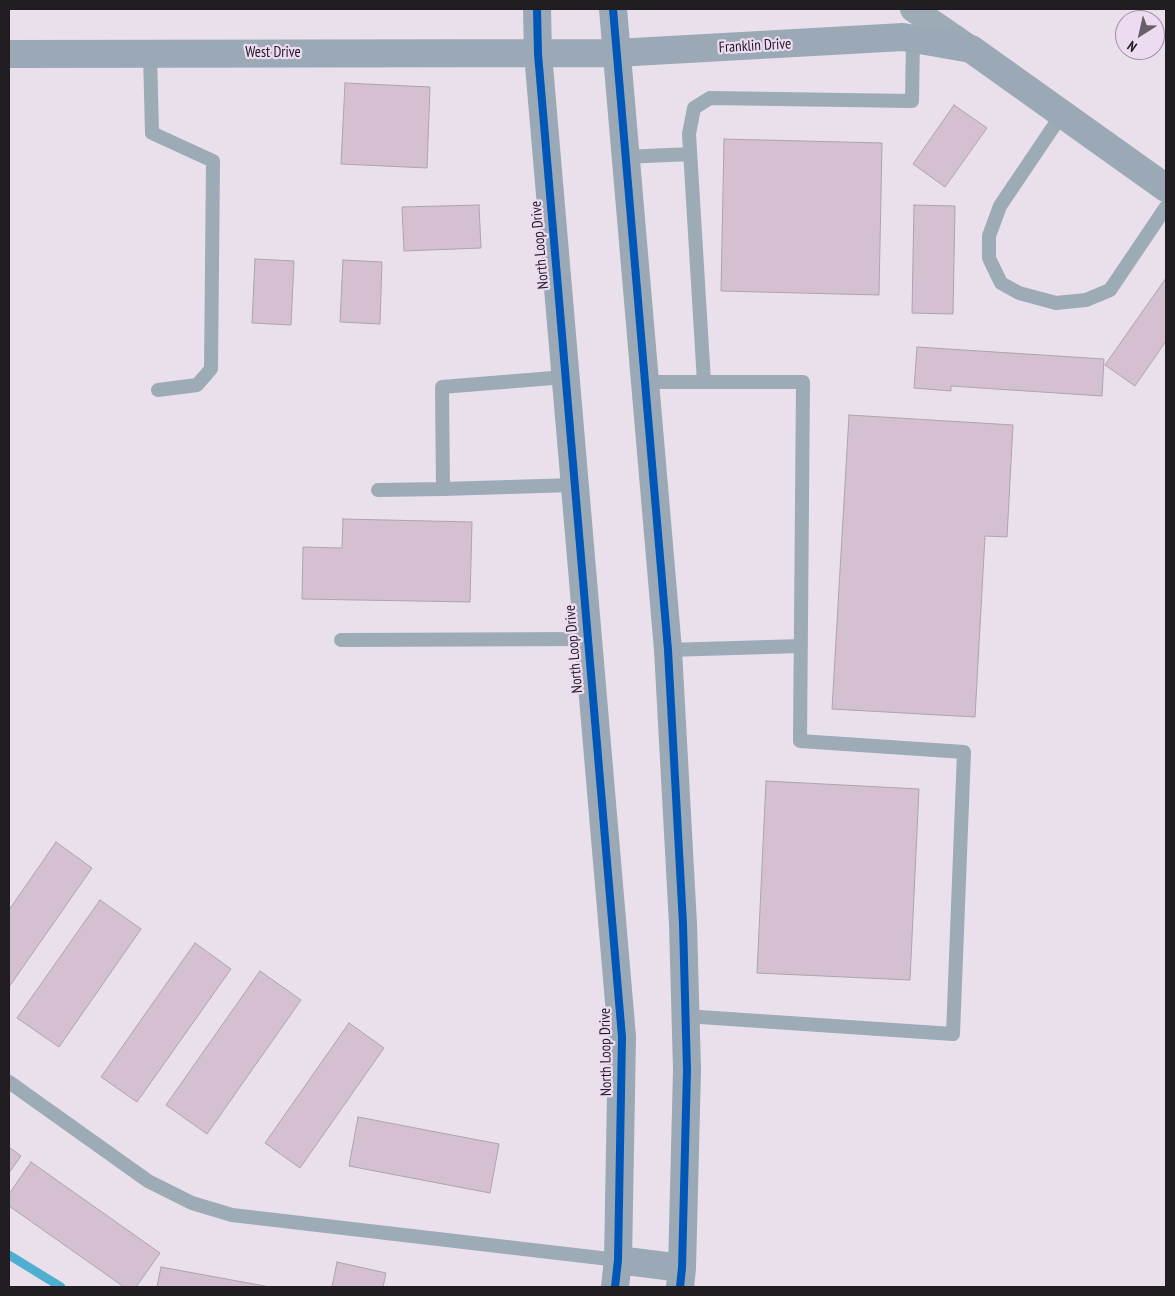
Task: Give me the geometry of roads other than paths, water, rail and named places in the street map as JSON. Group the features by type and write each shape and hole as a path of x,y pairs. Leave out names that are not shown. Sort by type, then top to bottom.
{"main road":[{"name":"North Loop Drive","path":"537,9 538,54 564,377 622,1037 616,1287"},
{"path":"613,9 668,650 683,924 687,1070 681,1278 618,1260"},
{"name":"Franklin Drive","path":"538,54 616,53 904,37 971,49 1166,188"},
{"name":"West Drive","path":"9,54 538,54"}],"street":[{"name":"Franklin Drive","path":"913,9 971,49"}],"lane":[{"path":"704,382 689,134 694,108 710,98 912,101 913,39"},
{"path":"150,53 152,133 212,161 211,369 197,385 158,390"},
{"path":"1062,114 1000,206 989,236 989,258 1001,283 1019,293 1056,303 1086,300 1110,290 1166,206"},
{"path":"625,157 690,154"},
{"path":"443,489 442,387 564,377"},
{"path":"644,382 803,382 800,741 964,752 953,1034 686,1016"},
{"path":"378,490 574,485"},
{"path":"342,640 587,639"},
{"path":"668,650 801,646"},
{"path":"9,1082 148,1181 192,1203 232,1215 618,1260"}],"waterway":[{"path":"9,1255 61,1287"}]}
